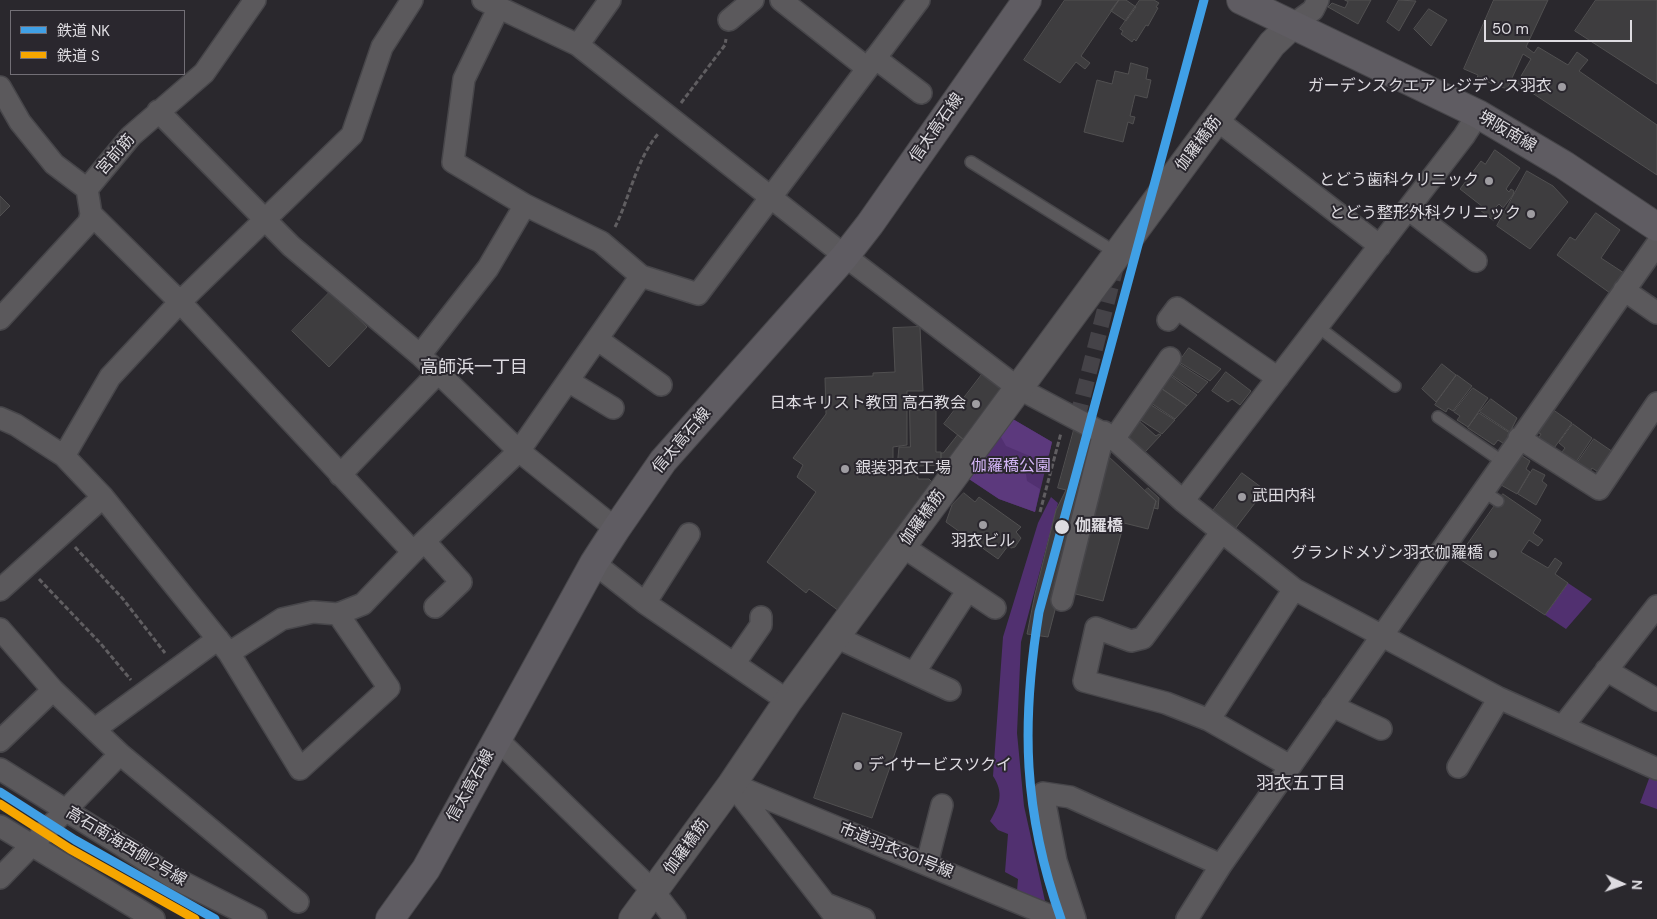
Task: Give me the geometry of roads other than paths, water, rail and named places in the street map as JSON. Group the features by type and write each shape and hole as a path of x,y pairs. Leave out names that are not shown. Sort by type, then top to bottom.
{"main road":[{"name":"信太高石線","path":"390,919 426,869 594,563 663,461 845,256 870,224 1027,0"},
{"name":"堺阪南線","path":"1240,0 1478,114 1564,165 1657,227"}],"street":[{"name":"宮前筋","path":"91,214 87,189 131,136 204,73 255,0"},
{"path":"64,456 110,376 180,302 352,135 382,47 412,0"},
{"path":"578,45 610,0"},
{"path":"729,20 753,0"},
{"path":"781,0 871,63 921,93"},
{"path":"918,0 772,196 698,294 641,276 601,242 524,205 453,162 464,80 491,4 578,45 772,196 845,256 1018,388 1109,436 1183,502 1294,589 1499,698 1657,768"},
{"path":"1291,26 1313,10 1318,0"},
{"name":"伽羅橋筋","path":"633,919 732,784 788,701 1018,388 1218,120 1272,44 1291,26"},
{"path":"0,87 20,122 54,164 87,189"},
{"path":"158,112 266,218 291,246 420,355 437,374 519,451 616,529"},
{"path":"1183,502 1464,136 1478,114"},
{"path":"1218,120 1380,246"},
{"path":"420,355 488,268 524,205"},
{"path":"1408,209 1476,261"},
{"path":"91,214 180,302 340,475 419,547 461,582 435,606"},
{"path":"2,313 90,222 91,214"},
{"path":"1187,919 1221,865 1381,636 1490,496 1503,462 1657,244"},
{"path":"95,729 177,669 224,646 282,619 313,612 338,614 363,604 519,451 641,276"},
{"path":"1624,290 1657,313"},
{"path":"1168,320 1176,308 1278,378"},
{"path":"598,339 661,385"},
{"path":"1062,600 1109,436 1170,358"},
{"path":"340,475 437,374"},
{"path":"568,381 613,408"},
{"path":"1519,438 1599,488 1657,403"},
{"path":"0,418 16,424 64,456 103,497 224,646 300,769 389,688 338,614"},
{"path":"0,590 103,497"},
{"path":"1221,533 1143,638 1130,641 1096,628 1084,681 1166,703 1209,720 1290,766"},
{"path":"645,603 690,534"},
{"path":"902,546 995,608"},
{"path":"594,563 645,603 788,701"},
{"path":"1209,720 1294,589"},
{"path":"914,673 968,590"},
{"path":"1563,726 1657,606"},
{"path":"734,664 761,625 762,617"},
{"path":"0,629 53,690 120,754 298,902"},
{"path":"836,637 950,690"},
{"path":"1606,670 1657,700"},
{"path":"0,741 53,690"},
{"path":"1458,767 1499,698"},
{"path":"1332,706 1381,729"},
{"path":"497,739 654,892 675,919"},
{"path":"0,878 120,754"},
{"name":"高石南海西側2号線","path":"0,769 174,878 256,919"},
{"path":"732,784 832,912 864,919"},
{"name":"市道羽衣301号線","path":"732,784 927,863 1026,912 1058,919"},
{"path":"1075,919 1056,861 1043,793 1070,797 1221,865"},
{"path":"927,863 942,805"},
{"path":"0,826 154,919"}],"lane":[{"path":"971,162 1118,255"},
{"path":"1318,326 1395,386"},
{"path":"1438,417 1503,462"}],"tunnel":[{"path":"1077,419 1116,266"}],"rail line":[{"name":"NK","path":"1061,919 1048,880 1039,842 1029,767 1030,692 1039,612 1204,0"},
{"name":"NK","path":"0,792 75,840 215,919"},
{"name":"S","path":"0,804 70,849 195,919"}],"place":[{"name":"ガーデンスクエア レジデンス羽衣","path":"1562,87"},
{"name":"とどう歯科クリニック","path":"1489,181"},
{"name":"とどう整形外科クリニック","path":"1531,214"},
{"name":"日本キリスト教団 高石教会","path":"976,404"},
{"name":"銀装羽衣工場","path":"845,469"},
{"name":"武田内科","path":"1242,497"},
{"name":"羽衣ビル","path":"983,525"},
{"name":"伽羅橋","path":"1062,527"},
{"name":"グランドメゾン羽衣伽羅橋","path":"1493,554"},
{"name":"デイサービスツクイ","path":"858,766"}],"district":[{"name":"高師浜一丁目","path":"474,368"},
{"name":"羽衣五丁目","path":"1301,784"}],"park label":[{"name":"伽羅橋公園","path":"1011,467"}]}
